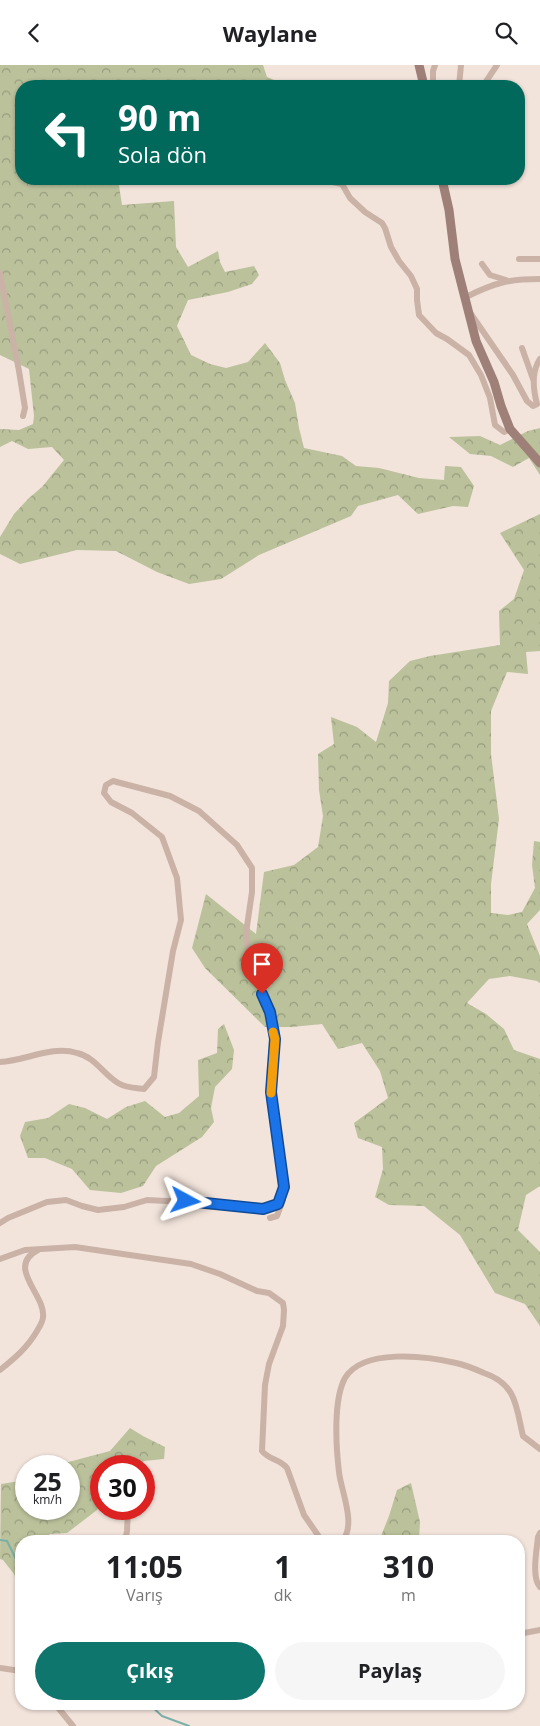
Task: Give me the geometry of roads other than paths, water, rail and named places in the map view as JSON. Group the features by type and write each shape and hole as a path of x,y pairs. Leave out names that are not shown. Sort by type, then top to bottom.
{"main road":[{"path":"419,65 423,80"},
{"path":"443,185 456,259 476,341 494,381 510,429 540,463"}],"street":[{"path":"433,80 435,65"},
{"path":"460,80 461,65"},
{"path":"487,80 497,65"},
{"path":"343,185 350,198 386,228 391,247 418,289 419,315 436,333 469,355 481,375 490,398 494,425 504,432 510,429"},
{"path":"519,259 540,259"},
{"path":"482,264 490,275 508,281"},
{"path":"0,273 20,371 25,408 23,416"},
{"path":"466,297 490,285 516,279 540,279"},
{"path":"469,311 533,406 537,404 533,380 522,348"},
{"path":"533,380 535,367 540,359"},
{"path":"0,1062 64,1050 88,1057 117,1083 131,1088 144,1089 154,1077 170,969 181,920 177,878 162,837 132,813 111,802 104,793 106,785 113,781 170,796 199,811 237,845 252,868 252,892 246,933 248,958 270,1012 275,1039 271,1092 284,1187 284,1196 277,1216 270,1218"},
{"path":"0,1223 47,1202 66,1200 98,1210 124,1207 147,1201 168,1200 263,1209 278,1204 284,1187"},
{"path":"0,1259 25,1250 75,1247 191,1264 220,1274 257,1291 269,1293 282,1303 284,1310 283,1326 269,1364 265,1385 262,1451 266,1456 282,1462 287,1467 304,1515 318,1535"},
{"path":"0,1370 16,1358 29,1344 43,1320 44,1311 27,1277 26,1268 26,1261 31,1254 42,1249"},
{"path":"346,1535 348,1524 339,1473 336,1407 346,1377 357,1365 379,1359 406,1356 456,1363 494,1376 512,1392 523,1436 540,1449"},
{"path":"126,1535 128,1520"},
{"path":"540,1533 535,1571 537,1583 540,1587"},
{"path":"525,1634 540,1630"},
{"path":"0,1668 15,1670"},
{"path":"60,1710 73,1726"}],"waterway":[{"path":"0,1540 7,1541 15,1557"},
{"path":"156,1710 162,1716 189,1726"}]}
